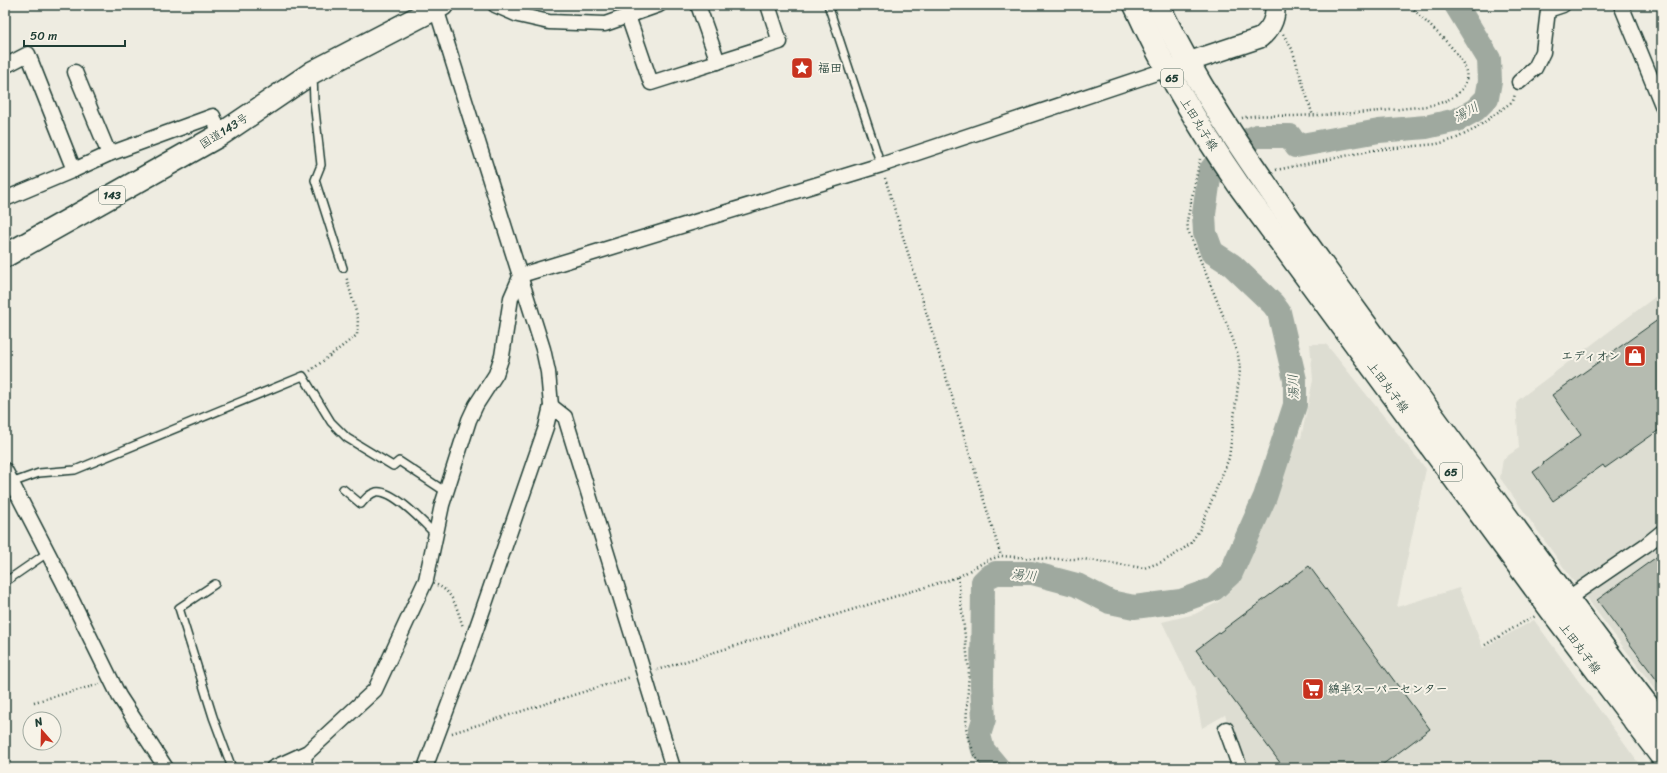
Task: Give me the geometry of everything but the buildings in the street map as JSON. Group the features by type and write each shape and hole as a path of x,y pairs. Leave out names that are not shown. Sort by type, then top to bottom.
{"main road":[{"name":"上田丸子線","path":"1135,5 1167,69 1212,146 1240,187 1559,604 1662,724"},
{"name":"上田丸子線","path":"1158,5 1188,62 1228,130 1559,604 1662,757"},
{"name":"国道143号","path":"5,256 220,135 313,72 437,6"}],"street":[{"path":"495,5 518,15 549,22 605,24 659,5"},
{"path":"698,5 718,62"},
{"path":"628,16 651,83 780,42 768,5"},
{"path":"1520,82 1535,68 1542,52 1548,10 1563,5"},
{"path":"1621,5 1662,106"},
{"path":"425,768 470,647 546,427 551,406 548,372 543,349 437,6"},
{"path":"273,768 308,752 375,690 426,580 446,492 469,420 476,405 496,374 502,356 511,298 521,275 881,165 1260,38 1269,31 1274,14"},
{"path":"5,66 28,54 74,170"},
{"path":"75,72 109,154"},
{"path":"5,199 109,154 213,116 220,135"},
{"path":"551,406 564,417 673,768"},
{"path":"5,470 8,484 63,582 112,681 166,768"},
{"path":"1559,604 1646,545 1662,532"},
{"path":"1226,729 1240,768"}],"lane":[{"path":"828,5 881,165"},
{"path":"313,72 314,101 321,165 314,180 343,268"},
{"path":"8,484 39,473 75,470 303,376 331,422 347,438 393,466 399,461 446,492"},
{"path":"343,489 361,504 369,495 377,492 385,494 401,502 436,534"},
{"path":"5,582 47,553"},
{"path":"215,584 179,608 213,717 232,768"},
{"path":"308,752 308,768"}],"path":[{"path":"1228,130 1244,117 1348,114 1426,106 1445,102 1457,95 1464,88 1467,80 1466,72 1458,54 1418,16 1410,5"},
{"path":"1274,14 1292,49 1313,116"},
{"path":"1259,176 1273,170 1374,150 1437,144 1455,139 1474,129 1513,100 1520,82"},
{"path":"435,738 958,577 988,560 1001,556 1089,560 1144,568 1162,562 1190,544 1200,529 1229,458 1240,370 1238,355 1232,337 1188,230 1188,215 1201,150 1212,146"},
{"path":"881,165 1001,556"},
{"path":"303,376 357,335 358,319 343,268"},
{"path":"958,577 969,670 966,727 968,739 976,761 981,768"},
{"path":"426,580 444,588 449,594 456,606 470,647"},
{"path":"1485,644 1559,604"},
{"path":"34,702 112,681"}],"shaded area":[{"path":"1662,296 1662,698 1572,579 1500,478 1503,459 1519,448 1516,404 1518,400 1655,297"},
{"path":"1310,344 1326,344 1426,469 1397,607 1459,588 1483,648 1534,620 1642,768 1244,768 1225,715 1202,728 1194,688 1162,622 1195,614 1218,602 1233,588 1260,538 1295,439 1301,438 1313,380"}],"waterway":[{"name":"湯川","path":"998,768 983,750 979,735 984,719 982,686 983,582 988,577 996,573 1032,573 1077,585 1110,602 1134,607 1181,601 1214,589 1231,573 1265,497 1295,405 1295,380 1279,312 1273,304 1232,265 1212,252 1205,233 1204,214 1210,171 1227,149 1257,136 1290,136 1296,146 1379,131 1426,127 1457,120 1475,110 1487,98 1490,81 1489,59 1456,5"}],"place":[{"name":"福田","path":"802,68"},
{"name":"エディオン","path":"1635,356"},
{"name":"綿半スーパーセンター","path":"1313,689"}]}
